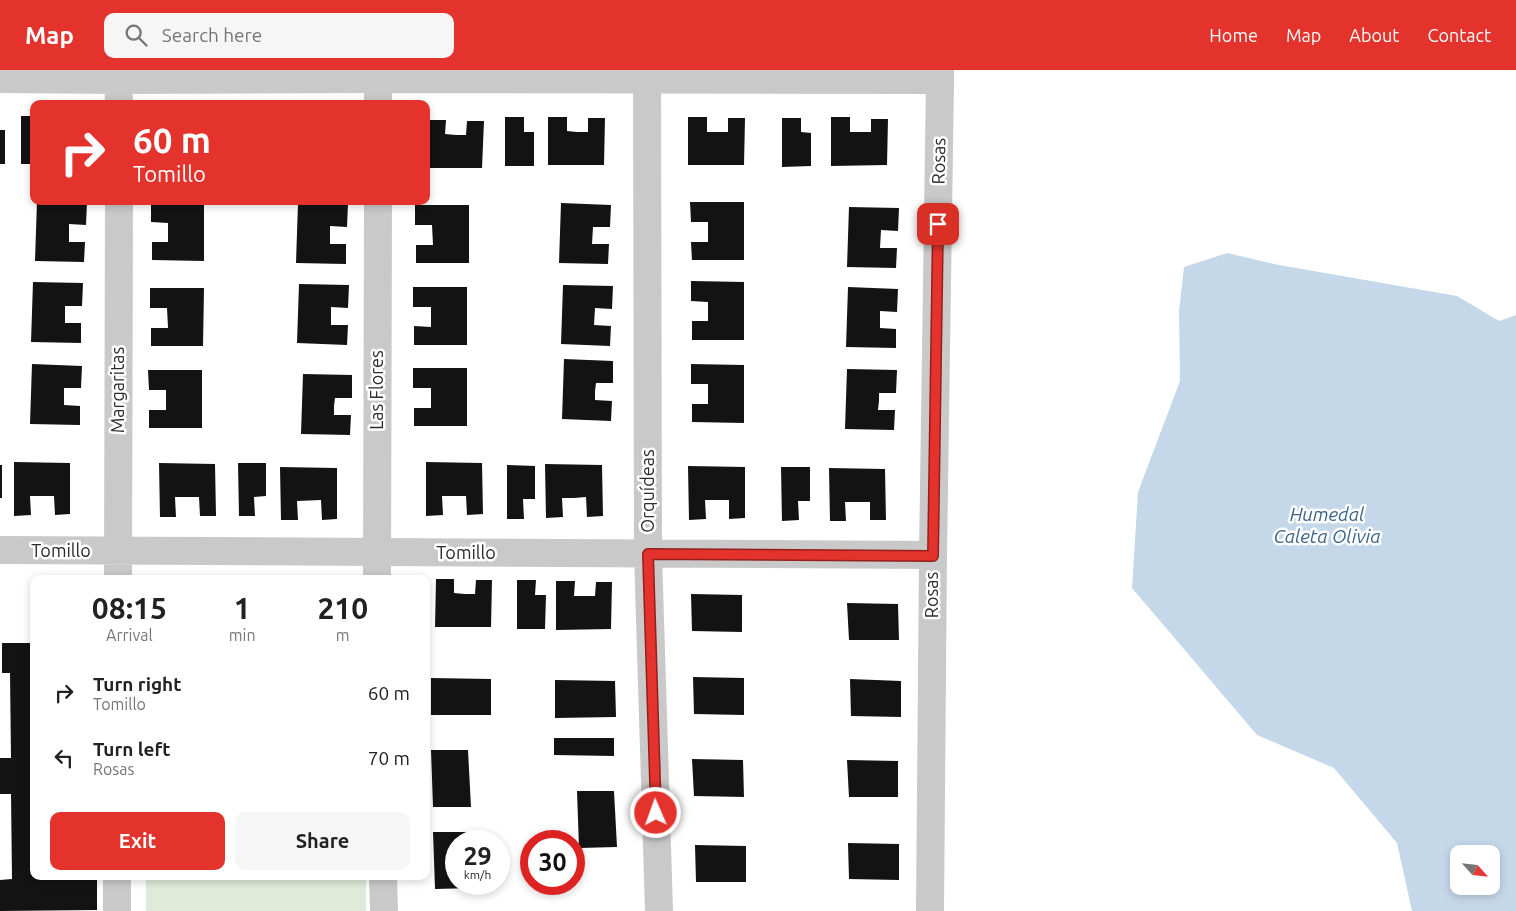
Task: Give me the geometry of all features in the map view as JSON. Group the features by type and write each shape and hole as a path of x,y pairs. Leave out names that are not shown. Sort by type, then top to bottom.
{"street":[{"path":"0,79 118,85 378,84 646,75 940,75"},
{"name":"Orquídeas","path":"646,75 648,554 659,911"},
{"name":"Rosas","path":"930,911 940,75"},
{"name":"Margaritas","path":"118,575 119,205"},
{"name":"Las Flores","path":"376,566 378,205"},
{"name":"Tomillo","path":"0,550 118,551 376,566 648,554 933,556"},
{"path":"116,911 117,880"},
{"path":"383,880 384,911"}],"green space":[{"path":"146,880 366,880 366,911 146,911"}],"water":[{"name":"Humedal Caleta Olivia","path":"1227,253 1279,265 1457,296 1499,321 1516,315 1516,911 1412,911 1397,843 1334,768 1257,735 1132,588 1138,492 1180,381 1179,311 1184,267"}],"building":[{"path":"21,116 30,116 30,164 21,164"},
{"path":"505,117 524,117 524,132 534,132 534,166 505,166"},
{"path":"548,117 567,117 567,131 577,132 588,132 588,118 605,118 604,165 548,165"},
{"path":"688,117 707,117 707,132 728,132 728,118 745,118 744,165 688,165"},
{"path":"831,117 850,117 850,132 871,132 871,119 888,119 887,165 831,166"},
{"path":"782,118 801,118 801,132 811,133 811,166 782,167"},
{"path":"430,120 446,120 445,134 456,135 466,135 467,121 484,121 482,168 430,168"},
{"path":"0,130 5,130 5,164 0,164"},
{"path":"690,202 744,202 744,260 692,260 691,242 708,242 708,222 691,222"},
{"path":"561,203 611,205 610,227 593,227 592,244 609,244 608,264 559,263"},
{"path":"37,205 87,205 86,225 69,224 69,242 85,242 84,262 35,261"},
{"path":"151,205 204,205 204,261 152,260 152,242 168,242 168,223 151,222"},
{"path":"298,205 348,205 347,227 330,226 330,244 346,244 346,264 296,263"},
{"path":"415,205 469,205 469,263 416,263 416,245 433,245 432,225 415,225"},
{"path":"849,207 899,208 898,231 881,230 880,248 897,248 896,268 847,267"},
{"path":"691,281 744,282 744,340 692,340 692,321 708,321 708,302 691,301"},
{"path":"33,282 83,283 82,306 65,306 65,323 81,323 81,343 31,342"},
{"path":"299,284 349,285 348,308 331,307 331,325 348,325 347,345 297,343"},
{"path":"563,285 613,286 612,309 595,308 594,325 611,326 610,346 561,344"},
{"path":"413,287 467,287 467,345 414,345 414,326 431,327 431,307 413,307"},
{"path":"848,287 898,289 897,312 880,311 880,328 896,329 896,348 846,347"},
{"path":"150,288 204,288 203,346 151,346 151,328 168,328 167,308 150,308"},
{"path":"564,359 613,361 613,383 596,383 595,391 595,400 612,401 611,421 562,419"},
{"path":"32,364 82,366 81,388 64,388 64,405 80,406 80,425 30,424"},
{"path":"691,364 744,365 744,423 692,422 692,404 708,404 708,384 691,384"},
{"path":"413,368 467,368 467,426 414,426 414,408 431,408 431,388 413,388"},
{"path":"847,369 897,370 896,393 879,393 878,410 895,410 894,430 845,429"},
{"path":"148,370 202,370 202,428 149,428 149,410 166,410 166,390 149,390"},
{"path":"303,374 352,375 352,398 335,398 334,406 334,415 351,415 350,435 301,434"},
{"path":"14,462 70,463 70,514 55,515 54,496 30,496 31,515 14,516"},
{"path":"426,462 482,463 483,514 467,515 466,496 442,496 443,515 426,516"},
{"path":"159,463 215,464 216,516 200,516 199,497 175,497 176,517 160,517"},
{"path":"238,463 266,463 266,496 254,497 255,516 239,516"},
{"path":"545,464 602,465 603,516 587,517 586,497 562,498 563,517 546,518"},
{"path":"0,465 2,465 2,498 0,498"},
{"path":"507,465 535,466 535,499 523,499 524,519 507,519"},
{"path":"688,466 745,467 745,518 729,519 729,500 705,500 706,519 689,520"},
{"path":"280,467 337,468 337,519 322,520 321,500 297,501 298,520 281,520"},
{"path":"781,467 810,467 810,501 798,501 799,520 782,521"},
{"path":"829,468 885,469 886,520 870,520 870,502 845,502 846,521 830,521"},
{"path":"436,579 454,579 454,593 465,594 475,594 476,580 492,580 491,627 435,627"},
{"path":"517,580 536,580 535,595 546,595 545,629 517,629"},
{"path":"556,581 575,581 574,596 595,596 596,582 612,582 611,629 556,630"},
{"path":"691,594 742,595 742,632 692,631"},
{"path":"847,603 898,604 899,640 849,640"},
{"path":"2,643 30,643 30,880 97,880 97,910 0,911 0,880 12,879 11,794 0,794 0,758 11,758 10,673 2,673"},
{"path":"693,677 744,678 744,715 694,714"},
{"path":"431,678 491,679 491,715 431,715"},
{"path":"850,679 901,681 901,717 851,716"},
{"path":"555,680 615,681 616,717 555,718"},
{"path":"554,738 614,738 614,756 554,755"},
{"path":"431,750 468,750 471,807 433,807"},
{"path":"692,759 743,760 744,797 694,796"},
{"path":"847,760 898,761 898,797 849,797"},
{"path":"577,791 614,791 617,847 585,848 585,830 578,830"},
{"path":"433,832 445,832 445,889 435,889"},
{"path":"848,843 899,844 899,880 849,879"},
{"path":"695,845 746,846 746,882 696,882"}],"route":[{"path":"656,813 648,554 933,556 938,224"}]}
